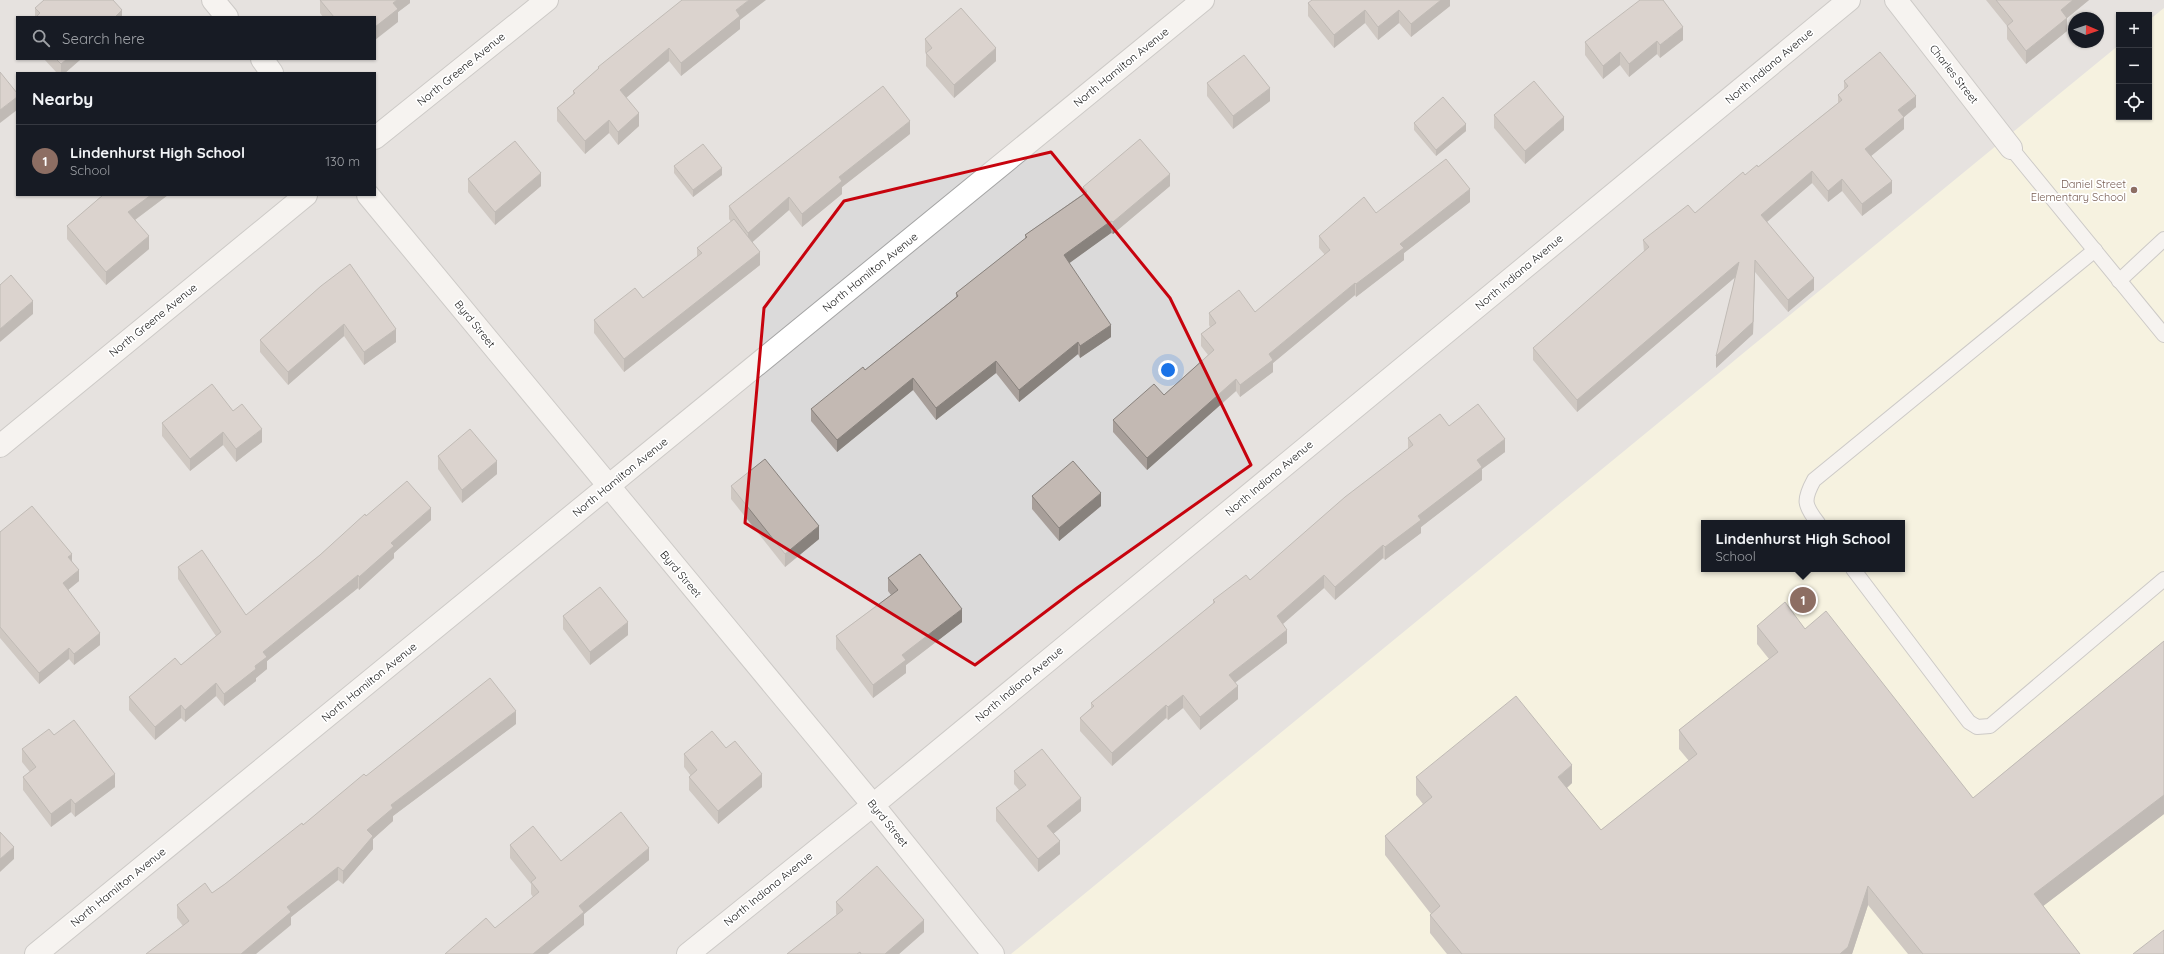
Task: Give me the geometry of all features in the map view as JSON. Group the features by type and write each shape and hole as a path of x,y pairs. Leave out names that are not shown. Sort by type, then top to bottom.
{"street":[{"path":"213,0 226,16"},
{"name":"North Greene Avenue","path":"376,137 546,0"},
{"name":"North Hamilton Avenue","path":"36,954 1203,0"},
{"name":"North Indiana Avenue","path":"688,954 873,805 1849,0"},
{"name":"Charles Street","path":"1896,0 2011,148"},
{"path":"263,60 271,72"},
{"name":"North Greene Avenue","path":"0,446 305,196"},
{"name":"Byrd Street","path":"369,196 608,487 873,805 992,954"}],"lane":[{"path":"2011,148 2164,336"},
{"path":"2119,281 2164,239"},
{"path":"1816,520 1808,510 1806,496 1814,480 2095,250"},
{"path":"1855,572 1969,722 1977,727 1990,726 2164,579"}],"highlighted area":[{"path":"1051,152 1170,298 1251,465 1077,588 975,665 745,523 764,308 844,201"}],"shaded area":[{"path":"0,0 2164,0 2164,954 0,954"},
{"path":"2164,8 2164,954 1011,954 2116,47 2116,120 2152,120 2152,18"}],"building":[{"path":"44,0 113,0 122,10 116,16 37,16 40,13 35,8"},
{"path":"320,0 397,0 393,3 398,9 376,26 376,16 333,16"},
{"path":"682,0 749,0 736,10 740,16 681,63 669,48 620,90 639,113 618,132 609,120 585,141 557,108 575,93 573,91 599,68 598,67"},
{"path":"1312,0 1441,0 1411,24 1399,10 1378,27 1365,10 1334,35 1308,3"},
{"path":"1640,0 1663,0 1683,27 1660,45 1657,41 1629,64 1620,52 1603,66 1585,42"},
{"path":"1996,0 2073,0 2061,10 2067,18 2026,51 2007,26 2013,21"},
{"path":"961,8 996,48 954,85 926,53 932,48 925,39"},
{"path":"1880,52 1916,96 1898,110 1904,117 1865,149 1892,181 1862,204 1842,179 1828,191 1812,171 1761,215 1814,278 1788,300 1755,260 1753,322 1716,356 1739,262 1577,400 1533,348 1649,247 1643,240 1688,205 1695,213 1743,172 1745,175 1757,165 1758,167 1842,100 1838,95 1848,86 1844,81"},
{"path":"1244,55 1270,88 1233,116 1207,83"},
{"path":"57,60 66,60 61,64"},
{"path":"0,72 16,92 16,98 0,110"},
{"path":"1534,81 1564,117 1525,151 1494,115"},
{"path":"883,86 910,121 839,177 842,181 802,214 789,197 748,233 729,206"},
{"path":"1443,97 1466,124 1436,150 1414,123"},
{"path":"1140,139 1170,174 1113,222 1111,221 1064,255 1111,325 1080,346 1078,342 1019,390 996,361 936,408 913,378 837,440 811,409 863,367 865,370 958,296 956,293 1027,237 1025,235 1087,192 1083,187"},
{"path":"515,141 541,173 495,212 468,179"},
{"path":"703,144 722,168 693,190 674,166"},
{"path":"1446,159 1470,189 1400,244 1404,248 1356,284 1355,283 1269,354 1273,360 1240,385 1236,379 1147,458 1113,420 1154,384 1164,395 1214,350 1201,334 1216,323 1209,313 1239,290 1255,312 1330,250 1319,236 1364,197 1376,213"},
{"path":"102,196 150,196 128,212 149,236 106,272 67,226"},
{"path":"734,219 760,252 624,359 594,320 635,288 643,298 702,253 697,248"},
{"path":"350,264 396,329 364,352 344,324 288,372 260,340 321,286"},
{"path":"11,275 33,301 0,329 0,285"},
{"path":"212,384 233,411 242,404 262,429 236,449 223,432 190,459 162,423"},
{"path":"1478,404 1505,439 1477,460 1482,467 1418,516 1421,520 1385,547 1383,545 1335,587 1324,575 1277,616 1287,630 1229,675 1238,686 1200,717 1183,695 1168,707 1166,705 1112,753 1080,718 1094,706 1091,703 1215,602 1213,600 1246,575 1250,580 1345,497 1413,445 1408,438 1440,414 1449,426"},
{"path":"470,429 497,461 462,490 438,456"},
{"path":"765,459 819,526 785,554 731,486"},
{"path":"1073,461 1101,493 1059,528 1032,496"},
{"path":"407,481 431,508 391,543 394,546 359,577 358,575 263,652 267,657 255,666 256,669 224,694 216,683 185,710 181,705 155,727 129,697 175,658 181,665 221,632 178,567 202,550 246,615 320,555 365,514 366,516"},
{"path":"32,506 72,554 68,557 79,570 63,583 100,633 74,654 69,648 39,673 0,627 0,532"},
{"path":"920,554 962,609 902,655 906,660 873,685 836,636 898,590 888,578"},
{"path":"600,587 628,622 590,652 563,616"},
{"path":"1785,602 1805,629 1826,611 1973,798 2164,641 2164,795 2034,894 2080,954 1923,954 1868,886 1848,947 1840,954 1462,954 1430,915 1440,906 1385,836 1432,797 1416,777 1516,696 1572,765 1558,777 1601,830 1697,754 1679,730 1778,652 1757,626"},
{"path":"490,678 516,711 391,805 393,808 367,830 373,836 343,871 338,867 287,907 291,912 241,954 146,954 189,921 177,905 205,883 212,893 225,884 302,823 303,825 364,774 366,776"},
{"path":"74,720 115,774 75,804 71,799 51,814 23,777 36,767 22,749 49,729 54,735"},
{"path":"712,731 726,748 735,741 762,774 718,811 689,777 697,770 684,754"},
{"path":"1042,749 1081,798 1047,826 1060,841 1038,859 996,808 1026,785 1014,771"},
{"path":"621,812 649,848 579,906 584,912 533,954 445,954 486,918 495,928 539,892 531,882 536,878 510,845 533,826 561,861"},
{"path":"0,832 14,847 0,859"},
{"path":"877,866 924,920 885,954 861,954 860,952 857,954 787,954 843,910 836,902"},
{"path":"2164,930 2164,954 2133,954"}],"place":[{"name":"Daniel Street Elementary School","path":"2134,190"},
{"name":"Lindenhurst High School","path":"1803,600"}]}
